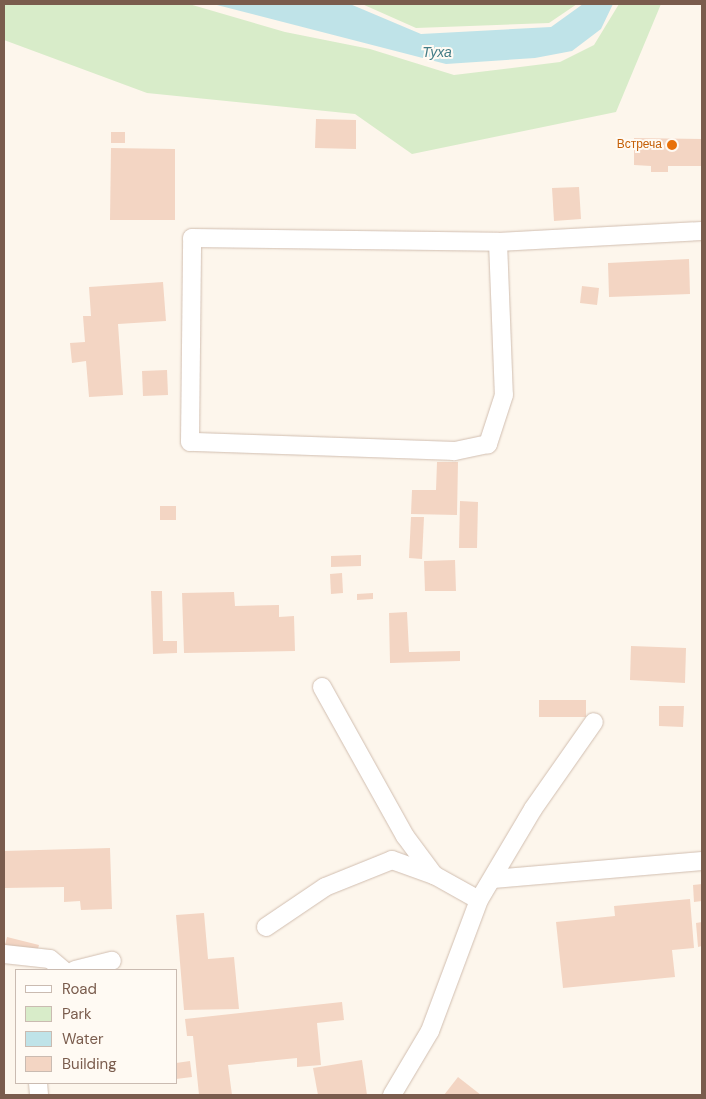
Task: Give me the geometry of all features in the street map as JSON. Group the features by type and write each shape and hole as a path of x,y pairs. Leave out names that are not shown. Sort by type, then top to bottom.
{"lane":[{"path":"498,242 504,395 488,444 454,451 190,442 192,238 498,242 702,232"},
{"path":"322,687 405,836 434,874"},
{"path":"392,1095 430,1031 479,900 533,809 594,722"},
{"path":"266,927 325,887 392,860 434,874 479,900"},
{"path":"493,878 702,862"},
{"path":"4,954 50,960 62,969"},
{"path":"80,969 112,961"}],"green space":[{"path":"4,4 189,4 285,32 370,49 454,75 560,62 594,45 619,4 661,4 616,112 412,154 355,114 147,93 4,40"},
{"path":"362,4 577,4 549,23 416,28"}],"water":[{"name":"Туха","path":"213,4 350,4 421,34 551,27 583,4 613,4 601,29 572,51 535,58 446,64"}],"building":[{"path":"316,119 356,120 356,149 315,148"},
{"path":"111,132 125,132 125,143 111,143"},
{"path":"634,138 702,139 702,166 668,166 668,172 651,172 651,166 634,165"},
{"path":"111,148 175,149 175,220 110,220"},
{"path":"579,187 581,219 554,221 552,188"},
{"path":"689,259 690,294 609,297 608,263"},
{"path":"163,282 166,321 118,324 123,395 89,397 86,361 72,363 70,343 85,342 83,316 91,316 89,287"},
{"path":"582,286 599,288 597,305 580,303"},
{"path":"167,370 168,395 143,396 142,371"},
{"path":"437,462 458,462 457,515 411,514 412,490 436,490"},
{"path":"460,501 478,502 477,548 459,548"},
{"path":"160,506 176,506 176,520 160,520"},
{"path":"411,517 424,517 422,559 409,558"},
{"path":"361,555 361,566 331,567 331,556"},
{"path":"455,560 456,591 425,591 424,561"},
{"path":"342,573 343,593 331,594 330,574"},
{"path":"151,591 162,591 163,641 177,641 177,653 153,654"},
{"path":"234,592 235,606 279,605 279,617 294,616 295,651 184,653 182,593"},
{"path":"373,593 373,599 357,600 357,594"},
{"path":"407,612 409,652 460,651 460,661 390,663 389,613"},
{"path":"631,646 686,648 685,683 630,680"},
{"path":"539,700 586,700 586,717 539,717"},
{"path":"659,706 684,706 683,727 659,726"},
{"path":"110,848 112,909 81,910 80,901 64,902 64,887 4,888 4,851"},
{"path":"702,884 702,901 694,902 693,885"},
{"path":"690,899 694,948 672,950 675,977 563,988 556,922 615,916 614,906"},
{"path":"204,913 208,959 234,957 239,1009 184,1010 176,915"},
{"path":"702,922 702,946 698,947 696,923"},
{"path":"7,937 39,945 37,952 5,945"},
{"path":"342,1002 344,1020 317,1023 321,1065 297,1067 297,1058 228,1065 232,1095 199,1095 193,1036 187,1036 185,1019"},
{"path":"362,1060 367,1095 318,1095 313,1068"},
{"path":"190,1061 192,1077 178,1079 178,1063"},
{"path":"458,1077 481,1095 444,1095"}],"place":[{"name":"Встреча","path":"672,145"}]}
